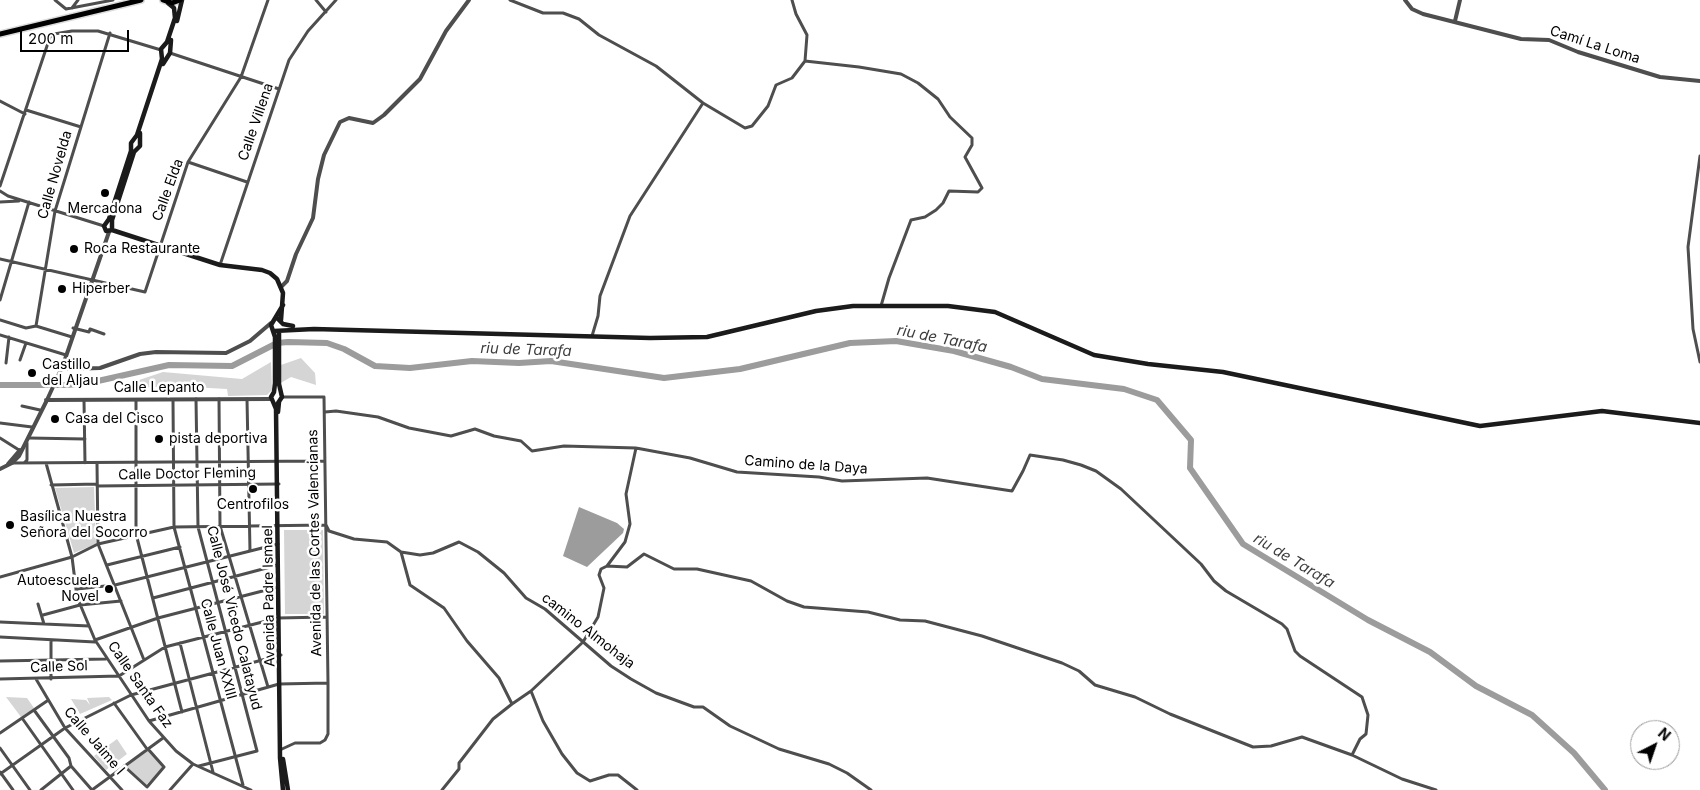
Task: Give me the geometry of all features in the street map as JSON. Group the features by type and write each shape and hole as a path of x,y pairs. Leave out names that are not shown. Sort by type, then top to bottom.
{"highway":[{"path":"116,6 131,0"},
{"path":"0,34 141,0"},
{"path":"166,1 181,0"}],"main road":[{"path":"108,227 131,146 181,0"},
{"path":"108,227 136,149 139,147 139,136 176,15 174,8 166,1"},
{"path":"134,140 139,142"},
{"path":"131,146 136,149"},
{"path":"108,227 220,265 262,270 277,279 281,287 283,305 277,326 279,394 275,401"},
{"path":"277,326 314,329 706,337 816,310 853,306 948,306 995,312 1094,355 1148,364 1224,372 1480,426 1602,411 1700,423"},
{"path":"275,401 279,394"},
{"name":"Avenida Padre Ismael","path":"275,401 278,462 278,588 280,618"},
{"name":"Avenida Padre Ismael","path":"278,526 280,758 283,790"},
{"name":"Avenida Padre Ismael","path":"280,684 282,749 288,790"}],"street":[{"path":"55,0 66,9 113,0"},
{"path":"72,8 78,0"},
{"name":"Calle Elda","path":"90,280 146,292 188,162 241,77 268,0"},
{"path":"316,0 326,12"},
{"name":"Calle Villena","path":"220,265 279,90 294,52 336,0"},
{"path":"281,287 287,282 296,254 312,218 324,155 340,122 349,118 373,123 384,115 420,80 446,31 469,0"},
{"path":"510,0 543,13 563,13 579,19 599,35 656,66 702,103 740,127 749,128 768,106 776,85 792,78 805,61 807,35 796,14 792,0"},
{"name":"Camí La Loma","path":"1405,0 1416,12 1521,39 1549,40 1578,52 1660,77 1700,82"},
{"path":"1455,21 1460,0"},
{"path":"0,186 48,41 54,34 79,30 110,33 279,90"},
{"name":"Calle Novelda","path":"36,326 55,211 110,33"},
{"path":"805,61 901,74 918,83 938,99 950,118 972,138 972,145 965,158 982,185 981,190 949,191 943,203 936,210 925,217 911,220 889,278 881,307"},
{"path":"0,101 26,112 81,127"},
{"path":"592,336 598,316 600,296 630,216 702,103"},
{"path":"1700,156 1688,247 1693,329 1700,362"},
{"path":"188,162 248,182"},
{"path":"0,191 29,203 108,227 59,372"},
{"path":"0,200 29,203"},
{"path":"0,300 29,203"},
{"path":"0,259 90,280"},
{"path":"0,320 26,328 36,326 71,337"},
{"path":"63,365 69,369 100,368 140,354 156,352 226,353 277,326"},
{"path":"59,372 100,370 147,355 226,355 241,349 277,326"},
{"path":"74,328 89,332 90,329 104,334"},
{"path":"0,335 65,354"},
{"path":"6,362 9,338"},
{"path":"20,360 26,342"},
{"path":"12,463 28,440 63,365 65,354"},
{"name":"Avenida de las Cortes Valencianas","path":"279,394 324,397 328,683 328,734 325,740 320,742 299,742 282,749"},
{"name":"Calle José Vicedo Calatayud","path":"196,399 198,527 257,750 234,756"},
{"path":"219,399 220,526 268,687"},
{"path":"247,399 250,551"},
{"name":"Calle Lepanto","path":"46,400 247,399 275,401"},
{"path":"2,468 18,454 46,400"},
{"path":"84,400 86,463"},
{"path":"136,400 136,534 182,712"},
{"name":"Calle Juan XXIII","path":"173,400 174,527 243,785"},
{"path":"22,406 40,410"},
{"name":"Camino de la Daya","path":"324,412 336,411 378,417 409,428 451,436 475,429 494,436 514,438 521,441 532,452 564,446 636,448 690,458 738,472 819,477 842,481 927,478 1012,491 1024,471 1030,455 1063,460 1096,471 1121,489 1147,512 1153,521 1201,564 1214,581 1226,591 1282,624 1287,629 1295,651 1300,656 1362,697 1368,715 1366,734 1360,739 1352,755"},
{"path":"0,424 32,427"},
{"path":"0,438 18,454 27,458"},
{"path":"28,440 85,439"},
{"path":"22,463 27,458 28,440"},
{"path":"444,789 459,769 459,763 493,719 531,691 583,642 598,617 604,588 599,575 601,569 607,566 625,542 630,524 626,494 636,448"},
{"path":"18,454 22,463"},
{"path":"2,468 12,463 325,461"},
{"name":"Calle Santa Faz","path":"46,463 72,556 80,605 95,641 106,659 163,738 194,764 243,785"},
{"path":"97,463 98,544 144,660"},
{"name":"Calle Doctor Fleming","path":"51,485 174,486 278,484"},
{"path":"0,577 72,556 98,544 174,527 326,525"},
{"name":"camino Almohaja","path":"326,525 329,531 354,540 387,542 401,552 420,555 433,553 459,542 466,545 504,573 526,598 545,609 611,666 656,693 694,707 703,706 730,726 779,749 829,764 846,772 871,790"},
{"path":"76,589 115,585 278,544"},
{"path":"107,565 180,547"},
{"path":"401,552 410,585 444,608 462,634 499,678 512,704"},
{"path":"607,566 627,567 644,554 674,569 697,569 751,581 804,607 853,610 894,619 925,621 982,636 1062,663 1079,671 1096,684 1134,696 1170,714 1254,747 1271,746 1302,737 1352,755 1402,779 1436,790"},
{"path":"153,598 278,565"},
{"path":"0,637 95,641 158,618 278,588"},
{"path":"43,615 80,605 121,601"},
{"path":"38,604 43,615 44,624"},
{"path":"119,676 165,647 280,618 327,617"},
{"path":"0,622 89,626"},
{"path":"51,679 52,640"},
{"path":"180,643 213,772"},
{"path":"13,790 0,773 65,728 131,694 280,655"},
{"path":"0,661 106,659"},
{"name":"Calle Sol","path":"0,679 119,676"},
{"name":"Calle Jaime I","path":"36,679 47,701 65,728 122,790"},
{"path":"149,721 280,684 328,683"},
{"path":"531,691 543,721 555,742 581,777 590,781 609,775 618,775 637,790"},
{"path":"0,733 47,701"},
{"path":"114,703 147,749 164,767 147,786 124,766"},
{"path":"34,710 69,758 71,766 92,790 163,738"},
{"path":"22,718 73,790"},
{"path":"0,748 30,790"},
{"path":"199,766 234,756"},
{"path":"170,790 194,764"},
{"path":"41,790 71,766"},
{"path":"234,781 240,777"},
{"path":"243,785 251,790"}],"shaded area":[{"path":"301,358 315,373 316,385 291,377 279,384 278,366"},
{"path":"271,362 272,390 267,395 228,396 227,389 173,386 138,388 139,380 163,372 242,379"},
{"path":"94,487 96,544 74,553 55,488"},
{"path":"579,507 617,523 624,529 623,533 587,567 563,556"},
{"path":"284,530 323,530 324,614 285,614"},
{"path":"6,697 27,698 34,708 21,717"},
{"path":"109,697 112,700 80,714 71,699 86,700 90,705 87,698"},
{"path":"117,739 127,754 106,770 94,756"},
{"path":"148,750 163,768 146,785 126,766"}],"waterway":[{"name":"riu de Tarafa","path":"0,385 67,385 89,383 169,365 232,366 277,343 288,342 327,343 344,349 375,366 410,368 472,361 519,363 551,361 664,378 740,369 850,343 896,341 954,351 1011,367 1042,379 1124,389 1157,400 1191,440 1190,468 1243,544 1368,620 1430,652 1476,686 1532,715 1574,753 1605,790"}],"place":[{"name":"Mercadona","path":"105,193"},
{"name":"Roca Restaurante","path":"74,249"},
{"name":"Hiperber","path":"62,289"},
{"name":"Castillo del Aljau","path":"32,373"},
{"name":"Casa del Cisco","path":"55,419"},
{"name":"pista deportiva","path":"159,439"},
{"name":"Centrofilos","path":"253,489"},
{"name":"Basílica Nuestra Señora del Socorro","path":"10,525"},
{"name":"Autoescuela Novel","path":"109,589"}]}
